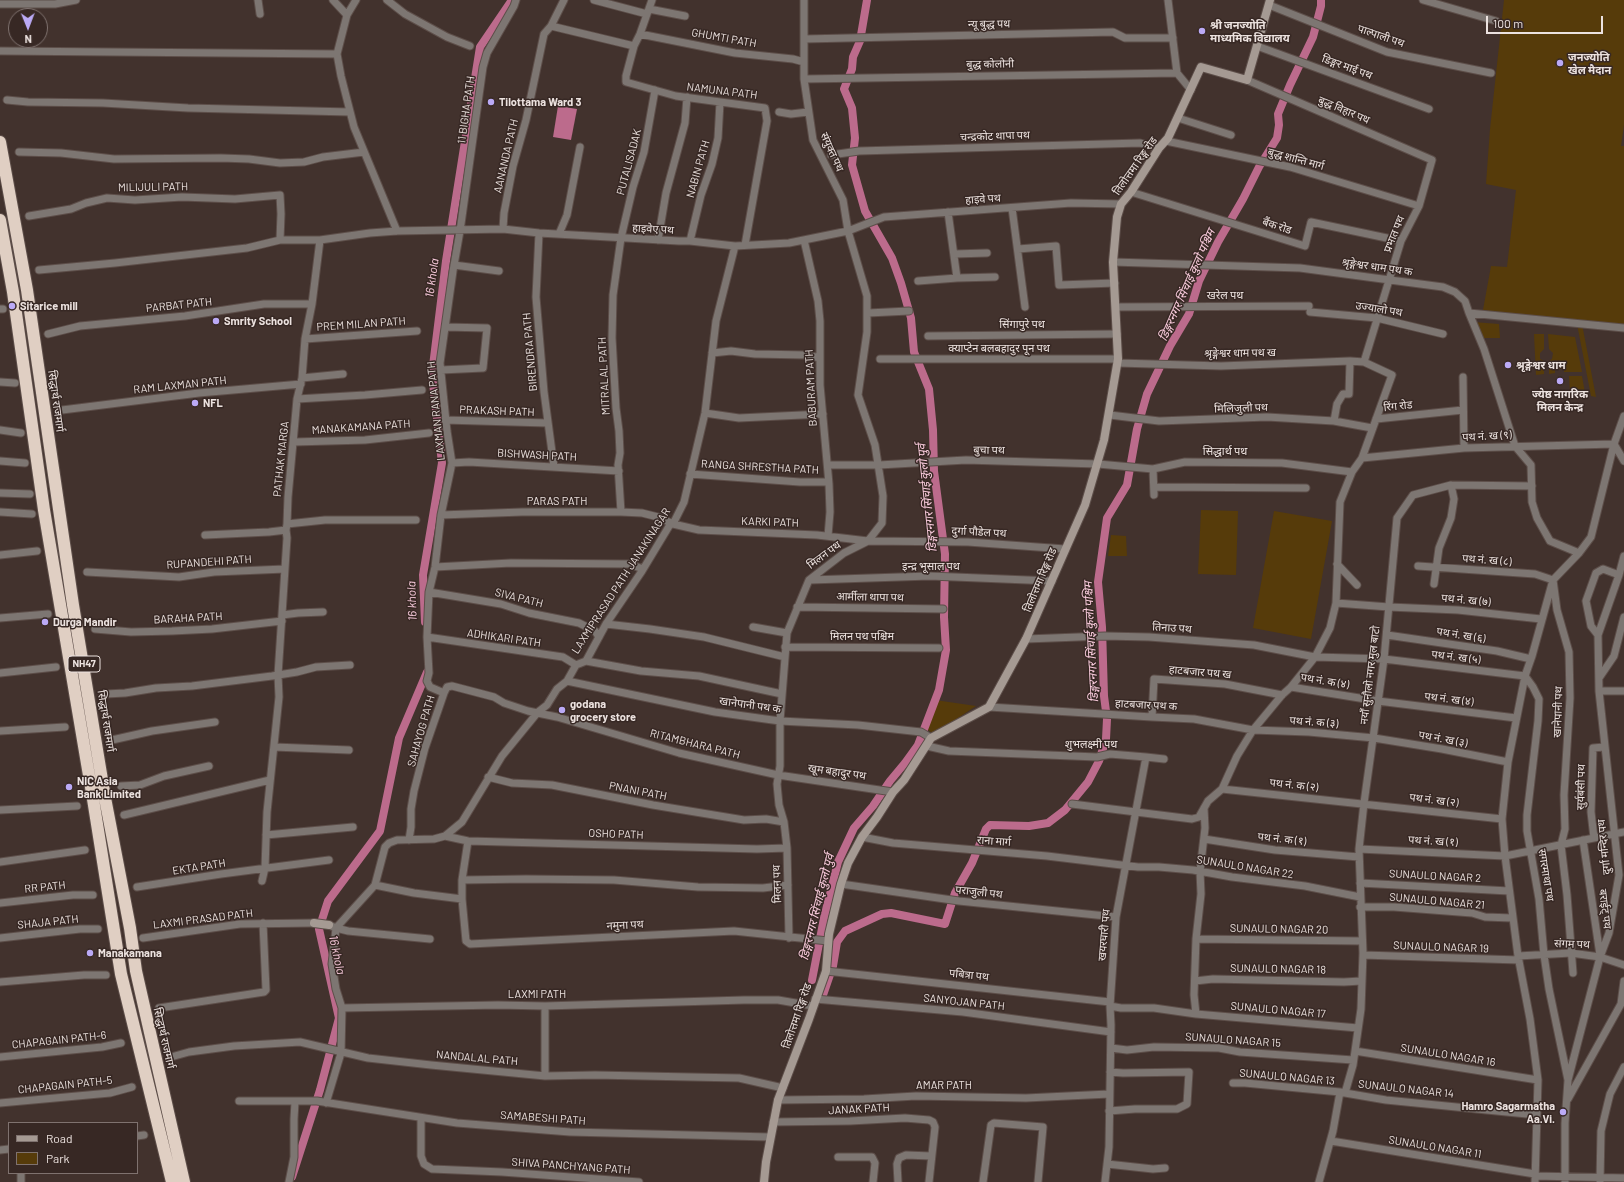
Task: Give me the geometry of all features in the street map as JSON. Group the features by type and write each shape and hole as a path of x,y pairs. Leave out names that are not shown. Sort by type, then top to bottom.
{"highway":[{"name":"सिद्धार्थ राजमार्ग","path":"0,142 27,290 73,605 105,798 136,971 184,1182"},
{"name":"NH47","path":"0,220 13,292 44,510 94,799 121,974 172,1182"}],"street":[{"path":"0,4 55,4 76,0"},
{"path":"258,0 260,14"},
{"path":"333,0 347,15"},
{"path":"356,0 347,15 338,54 341,76 354,127 397,231"},
{"path":"387,0 405,14 447,37 470,46"},
{"name":"11 BIGHA PATH","path":"458,231 483,67 487,53 516,0"},
{"name":"AANANDA PATH","path":"503,229 504,213 513,166 526,120 544,34 551,26 564,0"},
{"path":"594,0 648,12 685,16"},
{"name":"NAMUNA PATH","path":"652,0 640,34 634,46 626,76 626,82 676,96 766,108 767,120 745,245"},
{"name":"संयुक्त पथ","path":"804,0 804,79 813,140 843,200 848,231"},
{"path":"1168,0 1177,73 1191,90"},
{"path":"1423,0 1496,21"},
{"path":"1247,80 1269,3"},
{"name":"पाल्पाली पथ","path":"1269,3 1313,23 1387,52 1491,73"},
{"path":"551,26 634,46"},
{"name":"न्यू बुद्ध पथ","path":"804,39 1113,32 1125,38 1173,38"},
{"name":"GHUMTI PATH","path":"640,34 735,53 804,62"},
{"name":"डिङ्गर माई पथ","path":"1257,46 1429,109"},
{"path":"1,51 338,54"},
{"name":"तिलोत्तमा रिङ्ग रोड","path":"989,706 1026,640 1085,505 1098,464 1110,415 1118,361 1114,262 1117,218 1121,204 1131,192 1159,148 1166,141 1201,67 1247,80"},
{"name":"बुद्ध कोलोनी","path":"804,79 1177,73"},
{"name":"बुद्ध विहार पथ","path":"1247,80 1432,160"},
{"name":"PUTALISADAK","path":"621,238 633,187 644,152 655,90"},
{"path":"658,240 666,193 685,123 687,97"},
{"path":"7,100 28,102 103,103 188,108 350,112"},
{"name":"NABIN PATH","path":"690,241 718,138 720,102"},
{"path":"779,112 791,114 808,112"},
{"path":"1178,118 1231,135"},
{"name":"बुद्ध शान्ति मार्ग","path":"1166,141 1290,167 1419,206"},
{"name":"चन्द्रकोट थापा पथ","path":"831,155 853,151 1140,143 1159,148"},
{"path":"559,234 566,215 580,147"},
{"path":"19,152 62,153 114,159 221,158 304,162 323,157 364,152"},
{"name":"प्रभात पथ","path":"1364,362 1401,241 1419,206 1432,160"},
{"name":"बैंक रोड","path":"1131,192 1305,246 1311,222 1401,241"},
{"name":"MILIJULI PATH","path":"30,216 71,209 86,203 107,198 134,200 182,197 235,199 280,195 280,240"},
{"name":"हाइवे पथ","path":"848,231 884,217 1012,208 1071,202 1121,204"},
{"path":"1012,208 1025,307"},
{"path":"948,212 957,278"},
{"name":"हाइवेए पथ","path":"39,270 247,248 280,240 320,240 397,231 503,229 539,233 690,241 735,246 789,243 848,231"},
{"name":"LAXMAN RANA PATH","path":"427,637 429,592 435,567 441,515 452,463 440,363 458,231"},
{"name":"मिलन पथ","path":"789,938 787,848 784,822 779,805 778,775 784,657 787,633 809,580 844,553 868,541 882,523 883,496 879,465 875,445 858,395 867,332 867,296 848,231"},
{"name":"BIRENDRA PATH","path":"539,233 536,297 547,423 554,467"},
{"name":"MITRALAL PATH","path":"621,238 612,315 616,408 620,446 618,465 621,512"},
{"name":"PATHAK MARGA","path":"262,881 265,868 270,780 279,698 277,678 287,538 286,527 288,496 305,339 312,304 320,240"},
{"name":"BABURAM PATH","path":"804,240 818,301 823,414 828,465 830,512 828,536"},
{"name":"LAXMIPRASAD PATH JANAKINAGAR","path":"446,836 462,822 502,756 538,712 547,705 557,689 567,681 576,665 586,661 606,624 643,569 684,502 705,413 716,320 735,246"},
{"path":"1018,249 1056,246 1059,285 1115,283"},
{"path":"954,254 987,253"},
{"name":"श्रृङ्गेश्वर धाम पथ क","path":"1114,262 1300,268 1443,287 1455,292 1465,301 1484,349 1515,446"},
{"path":"454,265 499,271"},
{"path":"918,281 995,277"},
{"name":"PARBAT PATH","path":"48,334 80,326 192,315 259,304 312,304"},
{"name":"खरेल पथ","path":"1116,306 1310,309"},
{"name":"उज्यालो पथ","path":"1310,309 1377,318 1443,334"},
{"path":"868,312 909,311"},
{"path":"1469,313 1624,328"},
{"path":"441,370 484,368 487,328 445,327"},
{"name":"PREM MILAN PATH","path":"305,339 417,331"},
{"name":"सिंगापुरे पथ","path":"928,336 1118,334"},
{"path":"712,353 731,351 755,354 806,354 820,358"},
{"name":"क्याप्टेन बलबहादुर पून पथ","path":"880,360 935,359 1118,361"},
{"name":"श्रृङ्गेश्वर धाम पथ ख","path":"1118,361 1221,366 1350,361 1364,362"},
{"path":"1334,421 1336,404 1343,394 1349,394 1350,361"},
{"path":"1364,362 1392,375 1376,419"},
{"name":"RAM LAXMAN PATH","path":"62,410 301,381 343,374"},
{"path":"1463,377 1464,448"},
{"path":"0,382 15,383"},
{"path":"298,399 422,390"},
{"name":"रिंग रोड","path":"1222,789 1237,756 1253,730 1315,657 1330,628 1336,603 1340,502 1352,472 1362,458 1376,419 1463,410"},
{"path":"705,413 740,418 823,414"},
{"name":"मिलिजुली पथ","path":"1110,415 1159,421 1267,417 1334,421 1372,428"},
{"path":"1535,1177 1538,1080 1530,1019 1512,918 1502,819 1508,762 1525,676 1553,580 1591,537 1614,444 1624,416"},
{"name":"PRAKASH PATH","path":"446,420 547,423"},
{"path":"0,430 21,433"},
{"name":"MANAKAMANA PATH","path":"294,442 365,440 429,433"},
{"path":"1614,444 1624,461"},
{"name":"पथ नं. ख (९)","path":"1362,458 1464,448 1614,444"},
{"path":"1515,446 1531,465 1532,502 1537,518 1550,542 1578,553"},
{"name":"बुचा पथ","path":"828,465 879,465 966,460 1098,464"},
{"path":"0,461 25,463"},
{"name":"BISHWASH PATH","path":"452,463 469,462 619,471"},
{"name":"सिद्धार्थ पथ","path":"1098,464 1150,468 1185,462 1282,463 1352,472"},
{"path":"1150,468 1154,495"},
{"name":"RANGA SHRESTHA PATH","path":"690,474 800,482 828,482"},
{"path":"1434,584 1439,548 1451,518 1454,500 1451,485"},
{"name":"नयाँ सुनौलो नगर मुल बाटो","path":"1319,1182 1331,1141 1342,1093 1353,1065 1361,1009 1363,955 1359,849 1387,635 1397,518 1413,495 1451,485 1532,486"},
{"path":"1154,487 1306,488"},
{"path":"0,493 30,494"},
{"path":"0,512 32,514"},
{"name":"PARAS PATH","path":"441,515 522,512 621,512 650,515 672,523"},
{"path":"205,535 269,532 286,527 325,520 416,520"},
{"name":"KARKI PATH","path":"672,523 699,530 828,536 868,541"},
{"name":"दुर्गा पौडेल पथ","path":"868,541 960,542 1065,549"},
{"path":"0,555 37,551"},
{"name":"दुर्गा मन्दिर पथ","path":"1565,1179 1566,1102 1568,1080 1600,957 1610,933 1619,875 1599,691 1598,635 1624,556"},
{"path":"435,567 511,563 629,564 643,569"},
{"path":"1337,564 1358,585"},
{"name":"पथ नं. ख (८)","path":"1418,566 1535,574 1553,580"},
{"name":"RUPANDEHI PATH","path":"87,572 179,577 214,572 285,569"},
{"path":"1598,635 1591,626 1586,601 1596,573 1603,569 1619,575"},
{"name":"इन्द्र भूसाल पथ","path":"809,580 946,577 1052,581"},
{"name":"खानेपानी पथ","path":"1553,580 1557,610 1569,652 1570,698 1564,795 1565,829 1561,845 1567,895 1573,973"},
{"name":"SIVA PATH","path":"429,592 501,604 529,613 579,623 595,631 599,637"},
{"name":"पथ नं. ख (७)","path":"1336,603 1458,610 1542,619"},
{"name":"आर्मीला थापा पथ","path":"797,607 943,609"},
{"name":"BARAHA PATH","path":"95,629 131,632 212,629 282,618 298,613 323,612"},
{"path":"0,618 48,614"},
{"path":"1598,678 1614,656 1624,617"},
{"path":"606,624 650,628 704,637 784,657"},
{"path":"752,627 787,633"},
{"name":"पथ नं. ख (६)","path":"1387,635 1497,651 1531,659"},
{"name":"तिनाउ पथ","path":"1026,640 1102,636 1149,637 1254,645 1315,657 1384,659"},
{"name":"ADHIKARI PATH","path":"427,637 564,657 576,665"},
{"name":"SAHAYOG PATH","path":"409,840 411,827 410,809 414,791 425,748 444,693 430,687 427,681 429,673 427,637"},
{"name":"मिलन पथ पश्चिम","path":"785,647 939,648"},
{"name":"पथ नं. ख (५)","path":"1384,659 1525,676"},
{"path":"586,661 641,671 698,676 782,694"},
{"path":"106,694 156,688 277,678 316,667 350,665"},
{"path":"0,673 56,667"},
{"name":"सगरमाथा पथ","path":"1525,676 1539,699 1534,764 1526,815 1530,851 1539,899 1544,955 1549,989 1568,1080"},
{"name":"हाटबजार पथ ख","path":"1152,717 1154,679 1225,684 1282,695"},
{"name":"खानेपानी पथ क","path":"567,681 715,712 780,721 858,725 921,732 931,738"},
{"name":"RITAMBHARA PATH","path":"444,693 447,687 452,686 494,697 504,703 528,711 538,712 679,753 778,775"},
{"name":"पथ नं. क (४)","path":"1291,687 1378,701"},
{"path":"1599,691 1624,691"},
{"name":"पथ नं. ख (४)","path":"1378,701 1516,718"},
{"path":"931,738 989,706"},
{"name":"हाटबजार पथ क","path":"989,706 1194,719 1253,730"},
{"path":"112,740 152,730 215,722"},
{"path":"0,731 65,728"},
{"name":"पथ नं. क (३)","path":"1253,730 1309,732 1374,738"},
{"name":"तिलोत्तमा रिङ्ग रोड","path":"764,1182 770,1137 778,1100 826,971 828,941 841,884 848,863 862,837 877,817 892,791 904,780 931,738"},
{"name":"पथ नं. ख (३)","path":"1374,738 1508,762"},
{"name":"शुभलक्ष्मी पथ","path":"927,746 949,751 1100,756 1110,754 1164,759"},
{"name":"सुर्यबंसी पथ","path":"1594,838 1591,812 1593,748 1604,747"},
{"path":"274,748 349,750"},
{"path":"1125,866 1146,757"},
{"path":"121,786 140,784 164,776 209,766"},
{"name":"खूम बहादुर पथ","path":"778,775 892,791"},
{"name":"PNANI PATH","path":"488,777 512,783 552,785 653,806 744,820 766,819 784,822"},
{"path":"124,816 270,780"},
{"path":"1072,804 1192,819 1199,817 1208,801 1222,789"},
{"name":"पथ नं. क (२)","path":"1222,789 1364,803"},
{"name":"पथ नं. ख (२)","path":"1364,803 1502,819"},
{"path":"0,810 77,806"},
{"path":"1196,1014 1194,995 1196,939 1201,894 1200,871 1205,828 1204,808"},
{"path":"266,835 353,827"},
{"name":"पथ नं. ख (१)","path":"1359,849 1505,856 1624,832"},
{"path":"326,1103 341,1053 342,1008 336,989 332,964 333,926 375,885 384,847 389,843 397,840 434,839 446,836"},
{"name":"OSHO PATH","path":"446,836 468,841 757,849 787,848"},
{"name":"राना मार्ग","path":"862,837 893,843 1047,856 1125,866"},
{"name":"पथ नं. क (१)","path":"1204,839 1275,850 1359,857"},
{"name":"बराईट् पथ","path":"1583,840 1600,957"},
{"name":"नमुना पथ","path":"468,841 462,880 462,899 466,941 470,944 734,931 828,941"},
{"path":"0,862 86,850"},
{"name":"EKTA PATH","path":"138,887 221,874 329,860"},
{"name":"SUNAULO NAGAR 22","path":"1125,866 1159,867 1200,871 1294,886 1306,886 1360,897"},
{"name":"खयरघारी पथ","path":"1105,1182 1110,1094 1110,1004 1116,917 1125,866"},
{"path":"462,880 607,880 698,887 763,888 788,885"},
{"name":"SUNAULO NAGAR 2","path":"1360,883 1466,890 1509,891"},
{"name":"पराजुली पथ","path":"841,884 959,901 1116,917"},
{"path":"375,885 414,893 462,899"},
{"name":"RR PATH","path":"0,903 93,894"},
{"name":"SUNAULO NAGAR 21","path":"1360,907 1394,907 1472,913 1485,917 1512,918"},
{"path":"159,1008 264,992 266,990 262,923"},
{"path":"314,923 333,926 348,931 430,939"},
{"name":"LAXMI PRASAD PATH","path":"144,938 240,924 314,923"},
{"name":"SHAJA PATH","path":"0,938 80,929 98,929"},
{"name":"SUNAULO NAGAR 20","path":"1196,939 1362,941"},
{"name":"संगम पथ","path":"1518,958 1571,953 1600,957 1624,965"},
{"name":"SUNAULO NAGAR 19","path":"1363,955 1518,958"},
{"name":"पबित्रा पथ","path":"826,971 1110,1004 1121,1008 1154,1008 1196,1014"},
{"path":"0,982 84,975 106,975"},
{"name":"SUNAULO NAGAR 18","path":"1195,981 1213,979 1344,982 1361,981"},
{"path":"1566,1102 1621,1004 1624,981"},
{"name":"LAXMI PATH","path":"342,1008 498,1005 545,1006 744,1000 814,1002"},
{"name":"SANYOJAN PATH","path":"814,1002 963,1012 1111,1032"},
{"path":"544,1076 545,1006"},
{"name":"SUNAULO NAGAR 17","path":"1196,1014 1358,1028"},
{"name":"NANDALAL PATH","path":"171,1057 189,1052 234,1046 300,1042 341,1053 376,1059 544,1076 595,1075 739,1078 783,1088"},
{"name":"CHAPAGAIN PATH-6","path":"0,1057 102,1047 121,1043"},
{"name":"SUNAULO NAGAR 15","path":"1110,1048 1127,1050 1154,1047 1219,1048 1281,1055 1353,1060"},
{"name":"SUNAULO NAGAR 16","path":"1355,1051 1538,1080"},
{"path":"1600,1180 1602,1131 1605,1116 1610,1094 1624,1067"},
{"path":"1109,1111 1135,1109 1177,1109 1187,1104 1189,1072 1110,1072"},
{"name":"SUNAULO NAGAR 13","path":"1232,1083 1342,1093"},
{"name":"CHAPAGAIN PATH-5","path":"0,1103 110,1093 132,1087"},
{"name":"SUNAULO NAGAR 14","path":"1342,1093 1386,1100 1537,1115"},
{"name":"AMAR PATH","path":"778,1100 916,1096 1026,1098 1110,1094"},
{"name":"SAMABESHI PATH","path":"238,1101 317,1101 457,1123 570,1132 770,1137"},
{"path":"288,1182 294,1157 294,1119 296,1102"},
{"name":"SHIVA PANCHYANG PATH","path":"421,1118 421,1156 424,1164 432,1169 502,1172 536,1179 639,1182"},
{"name":"JANAK PATH","path":"773,1122 850,1121 905,1118 930,1120 933,1122 935,1127 931,1156"},
{"path":"983,1182 991,1125 994,1123 1043,1127 1038,1182"},
{"name":"SUNAULO NAGAR 11","path":"1331,1141 1535,1177 1600,1180 1624,1178"},
{"path":"898,1182 897,1164 900,1158 906,1155 931,1156 929,1182"},
{"path":"838,1157 872,1157 875,1162 873,1182"},
{"path":"1107,1164 1153,1169 1165,1168"}],"green space":[{"path":"1504,0 1624,0 1624,125 1621,146 1624,146 1624,328 1582,324 1596,397 1591,396 1577,324 1483,310 1491,266 1507,267 1516,190 1486,184 1490,129"},
{"path":"1473,322 1499,324 1500,338 1480,338"},
{"path":"1534,334 1544,334 1544,349 1540,353 1540,359 1544,361 1544,374 1536,375"},
{"path":"1548,334 1575,337 1582,372 1564,372 1564,369 1555,369 1555,373 1549,374 1549,361 1552,359 1553,353 1549,349"},
{"path":"1569,376 1582,376 1585,393 1570,392"},
{"path":"1201,510 1238,511 1236,575 1198,574"},
{"path":"1274,511 1332,521 1311,639 1253,628"},
{"path":"1111,535 1126,536 1127,556 1108,556"},
{"path":"935,700 976,706 934,734 925,728"}],"shaded area":[{"path":"558,106 577,109 571,140 553,137"}],"waterway":[{"name":"16 khola","path":"425,622 423,575 442,463 432,374 446,261 480,47 512,0"},
{"name":"डिङ्गरनगर सिंचाई कुलो पुर्व","path":"812,980 824,918 838,862 854,828 873,806 918,745 939,690 946,650 944,617 945,554 934,471 933,430 929,389 914,352 911,318 901,283 892,258 865,211 852,165 855,138 852,108 844,89 852,69 853,57 860,41 867,0"},
{"name":"डिङ्गरनगर सिंचाई कुलो पश्चिम","path":"822,998 833,966 837,942 845,931 882,914 891,913 945,924 955,893 972,863 986,829 990,825 1029,826 1048,823 1065,810 1088,782 1099,761 1106,739 1107,719 1104,696 1102,627 1098,582 1107,518 1127,485 1137,429 1147,394 1170,346 1189,314 1199,281 1218,242 1243,199 1259,167 1277,138 1279,125 1278,114 1313,37 1321,6 1321,0"},
{"name":"16 khola","path":"292,1177 320,1090 339,1018 319,929 328,901 380,831 399,738 427,672"}],"place":[{"name":"श्री जनज्योति माध्यमिक विद्यालय","path":"1202,31"},
{"name":"जनज्योति खेल मैदान","path":"1560,63"},
{"name":"Tilottama Ward 3","path":"491,102"},
{"name":"Sitarice mill","path":"12,306"},
{"name":"Smrity School","path":"216,321"},
{"name":"श्रृङ्गेश्वर धाम","path":"1508,365"},
{"name":"ज्येष्ठ नागरिक मिलन केन्द्र","path":"1560,381"},
{"name":"NFL","path":"195,403"},
{"name":"Durga Mandir","path":"45,622"},
{"name":"godana grocery store","path":"562,710"},
{"name":"NIC Asia Bank Limited","path":"69,787"},
{"name":"Manakamana","path":"90,953"},
{"name":"Hamro Sagarmatha Aa.Vi.","path":"1563,1112"}]}
